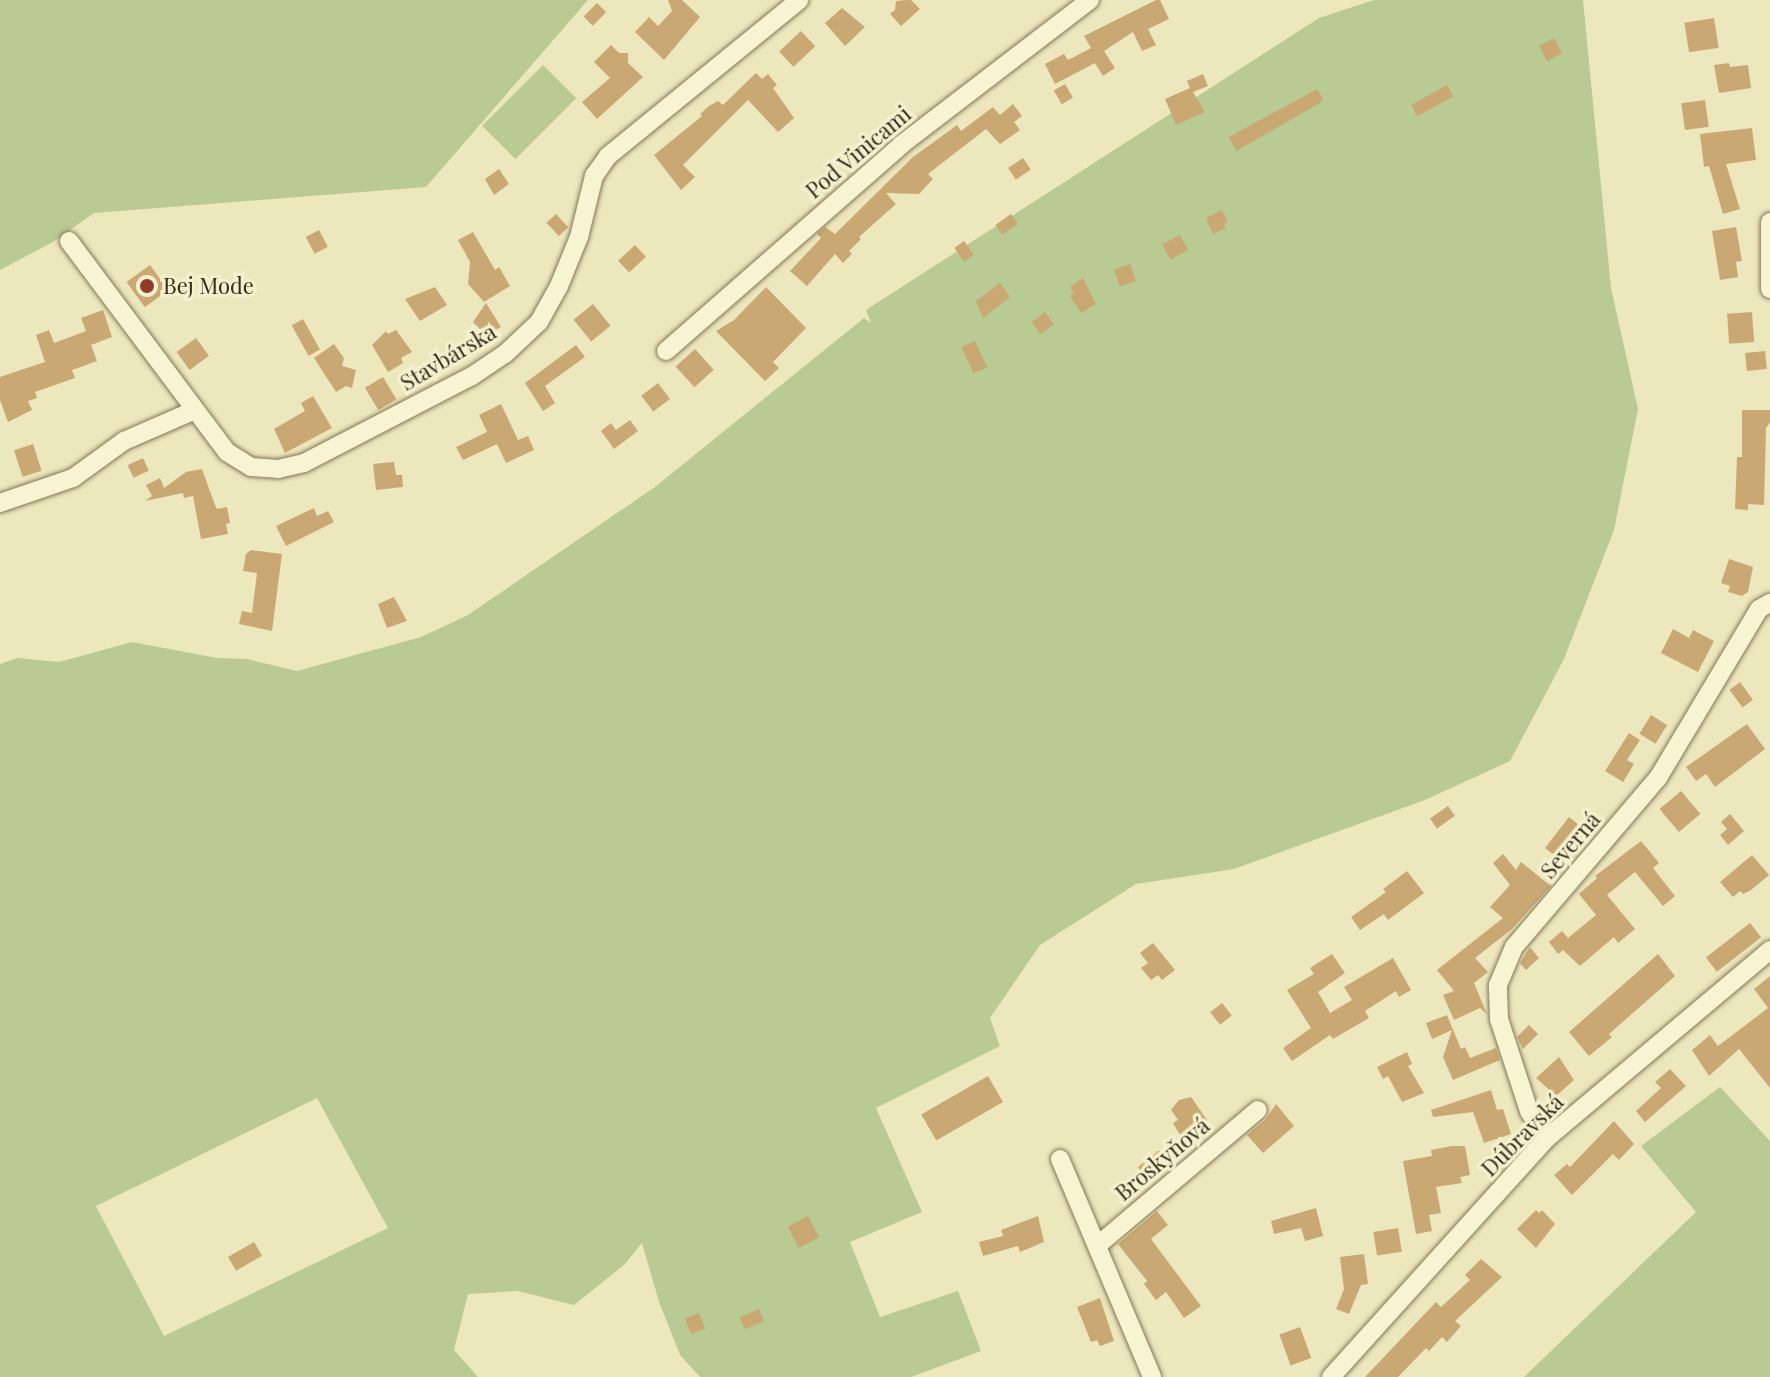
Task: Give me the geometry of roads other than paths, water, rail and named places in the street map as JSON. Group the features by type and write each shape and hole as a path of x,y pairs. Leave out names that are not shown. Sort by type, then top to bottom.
{"street":[{"name":"Stavbárska","path":"69,241 227,452 251,467 278,469 304,463 472,376 505,354 539,322 559,286 579,237 594,176 608,156 799,0"},
{"name":"Pod Vinicami","path":"666,351 901,145 1090,0"},
{"path":"1770,222 1770,289"},
{"path":"0,503 73,478 124,441 195,410"},
{"name":"Severná","path":"1547,1138 1529,1111 1499,1019 1498,985 1514,947 1658,778 1759,609 1770,603"},
{"name":"Dúbravská","path":"1331,1377 1547,1138 1770,950"},
{"name":"Broskyňová","path":"1098,1245 1258,1110"},
{"path":"1060,1159 1152,1377"}],"place":[{"name":"Bej Mode","path":"147,286"}]}
